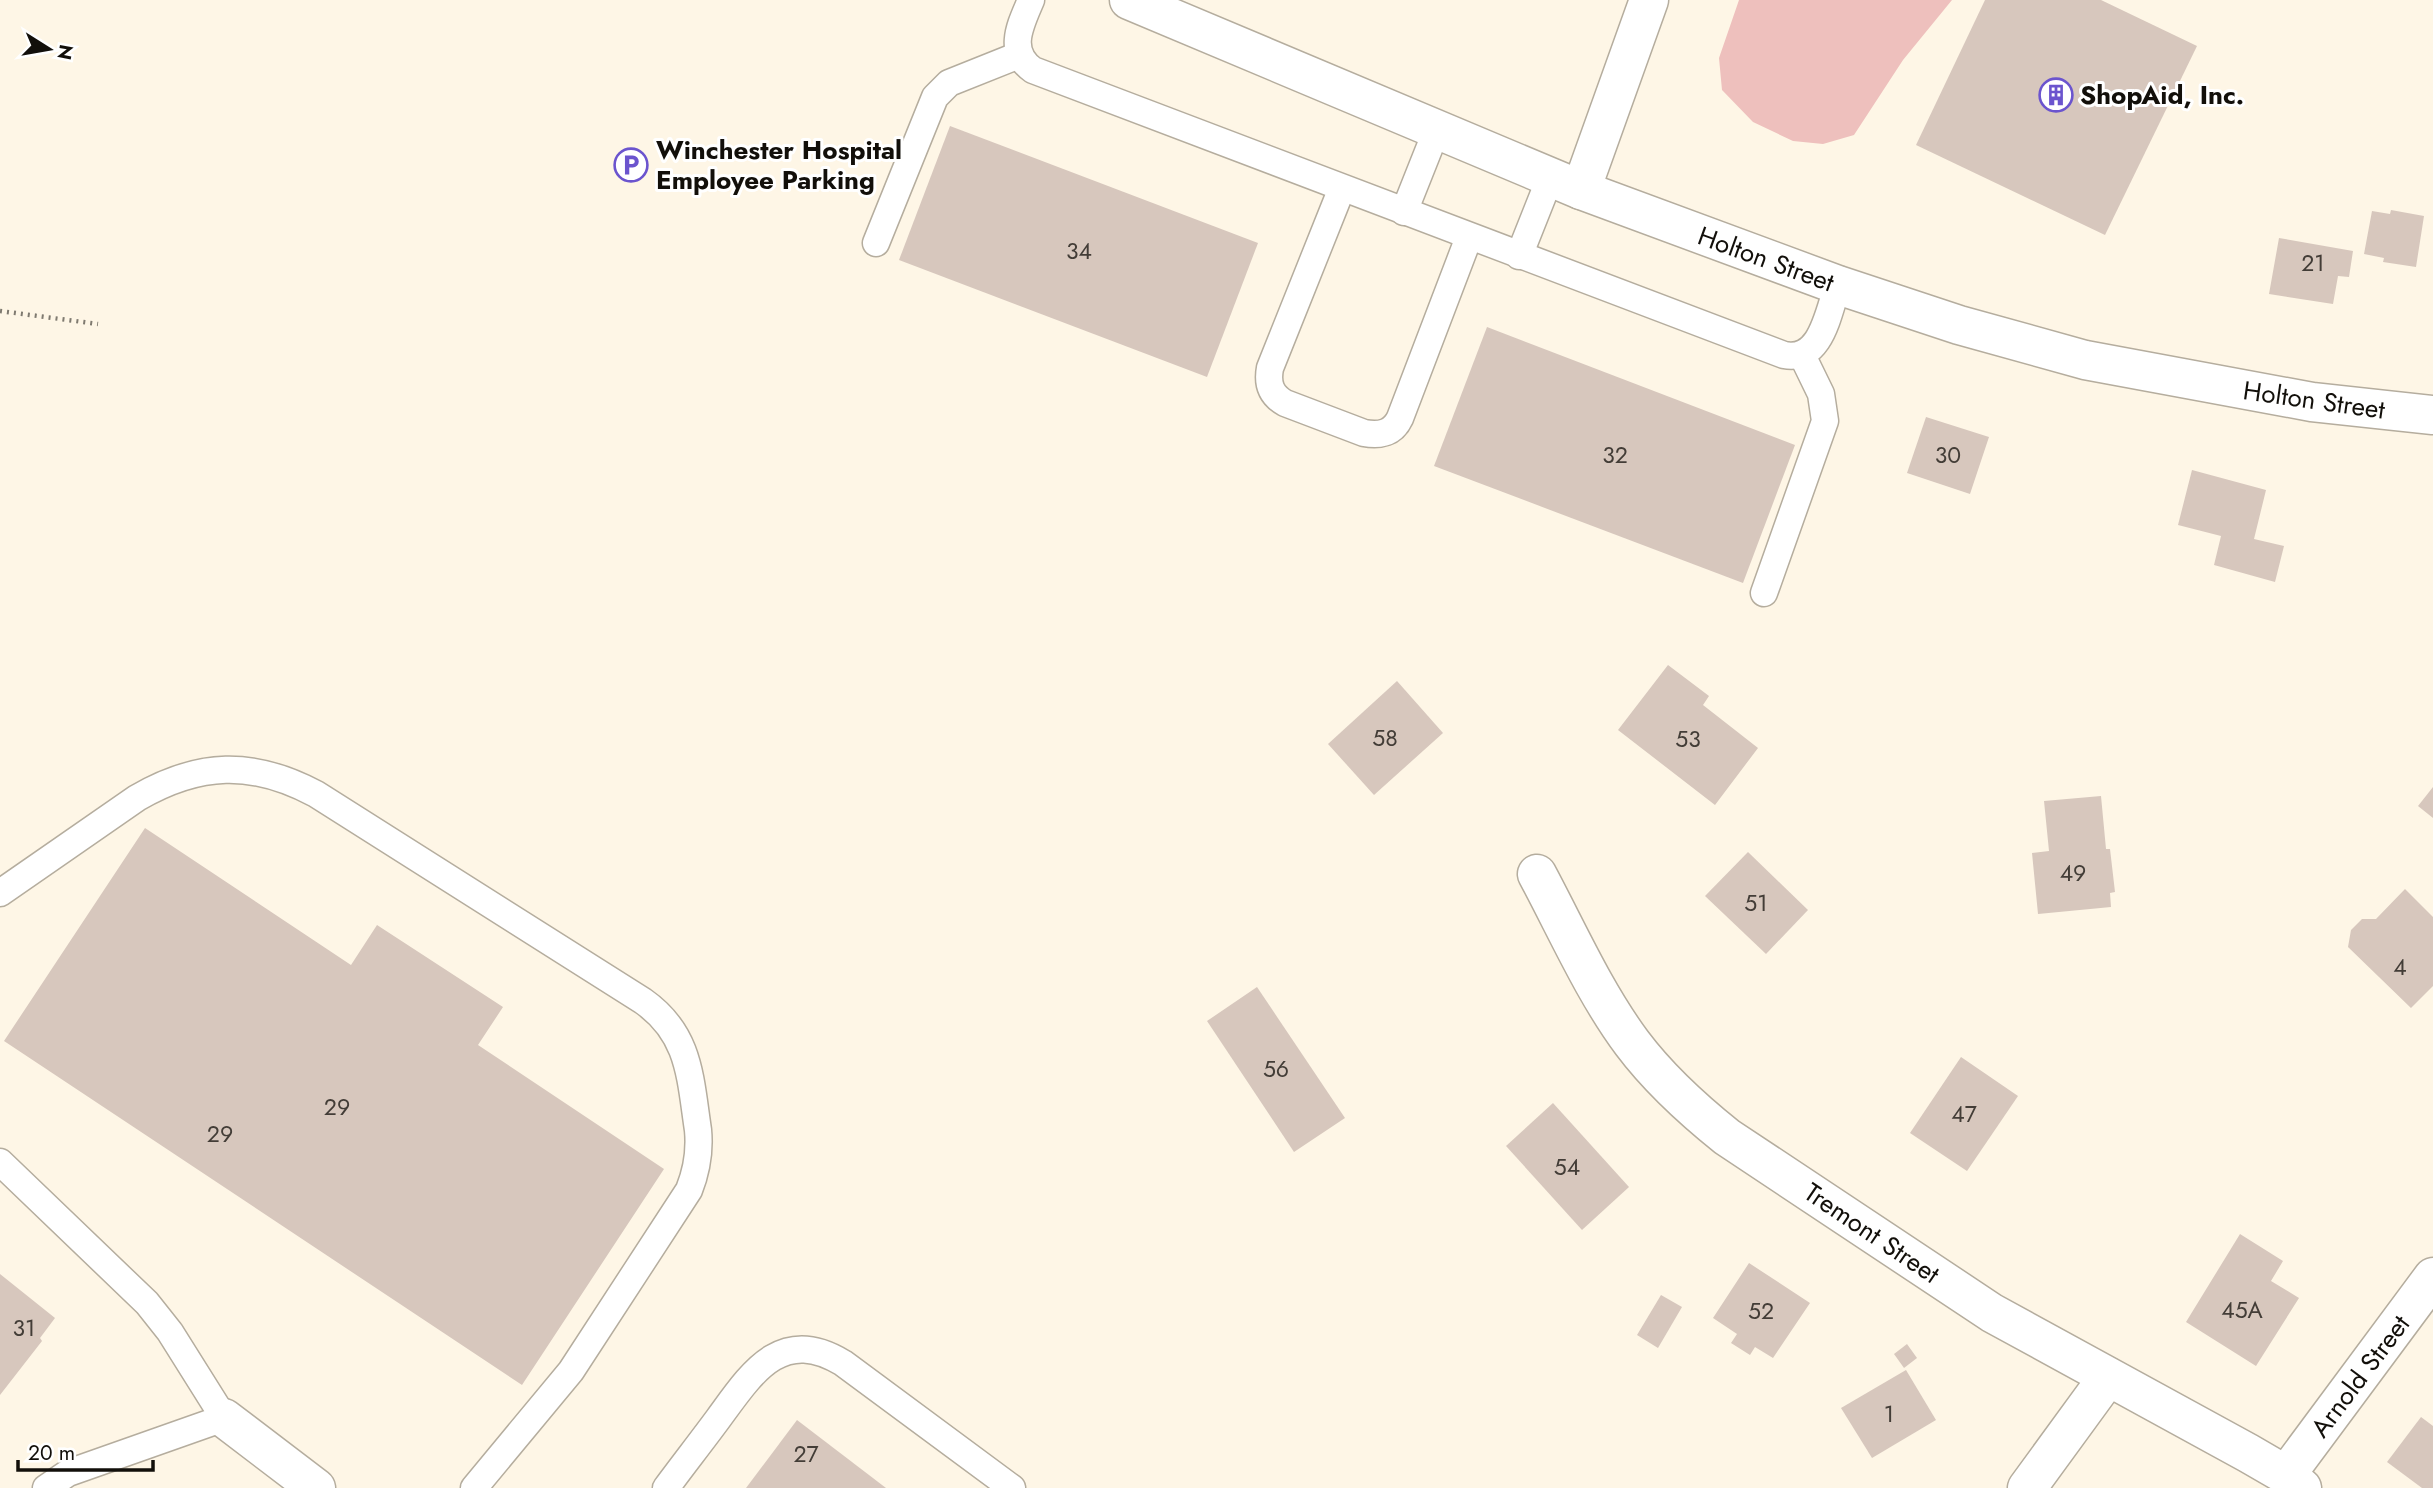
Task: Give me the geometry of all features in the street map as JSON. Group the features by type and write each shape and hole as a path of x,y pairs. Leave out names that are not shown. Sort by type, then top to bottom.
{"street":[{"path":"1565,184 1650,0"},
{"name":"Holton Street","path":"1145,3 1565,184 1838,285 1959,325 2085,360 2312,402 2433,415"},
{"name":"Tremont Street","path":"1537,874 1596,984 1631,1042 1676,1094 1727,1137 1992,1313 2294,1482"},
{"name":"Arnold Street","path":"2294,1482 2433,1277"},
{"path":"2026,1488 2108,1377"},
{"path":"224,1418 316,1488"}],"lane":[{"path":"1031,0 1017,35 1019,55 1027,66 1039,73 1784,355 1802,355 1813,348 1838,285"},
{"path":"876,243 935,97 949,83 1019,55"},
{"path":"1404,212 1437,129"},
{"path":"1519,256 1565,184"},
{"path":"1342,188 1270,368 1268,380 1272,392 1280,401 1297,408 1370,435 1393,428 1400,418 1469,237"},
{"path":"1764,593 1825,422 1821,394 1802,355"},
{"path":"0,893 160,784 185,775 212,770 239,769 266,773 292,781 316,794 643,1001 674,1030 685,1056 698,1130 697,1166 689,1190 571,1371 474,1488"},
{"path":"0,1162 147,1303 170,1332 224,1418 68,1473 46,1488"},
{"path":"666,1488 758,1368 781,1354 807,1350 832,1356 843,1363 1012,1488"}],"path":[{"path":"0,311 98,324"}],"shaded area":[{"path":"1739,0 1952,0 1903,60 1854,135 1823,144 1793,141 1753,122 1722,90 1719,58"}],"building":[{"name":"ShopAid, Inc.","path":"1985,0 2101,0 2197,46 2105,235 1916,145"},
{"path":"950,126 1258,243 1207,377 899,260"},
{"path":"2391,210 2424,216 2416,267 2383,262 2384,258 2364,254 2372,211 2390,214"},
{"path":"2279,238 2353,251 2349,277 2338,276 2333,304 2269,294"},
{"path":"1487,327 1795,445 1743,583 1434,466"},
{"path":"1926,417 1989,437 1970,494 1907,473"},
{"path":"2192,470 2266,490 2254,539 2284,546 2275,582 2214,565 2221,536 2178,525"},
{"path":"1668,665 1709,696 1703,705 1758,748 1715,805 1618,730"},
{"path":"1397,681 1443,733 1374,795 1328,744"},
{"path":"2433,787 2433,818 2418,806"},
{"path":"2101,796 2106,849 2110,849 2115,892 2110,893 2111,907 2038,914 2032,853 2049,851 2044,801"},
{"path":"145,828 351,965 377,925 503,1007 478,1045 664,1169 522,1385 4,1041"},
{"path":"1748,852 1808,910 1766,954 1705,896"},
{"path":"2405,889 2433,917 2433,986 2411,1008 2348,947 2351,930 2362,919 2376,919"},
{"path":"1257,987 1345,1118 1294,1152 1207,1021"},
{"path":"1961,1057 2018,1096 1967,1171 1910,1133"},
{"path":"1553,1103 1629,1187 1582,1230 1506,1146"},
{"path":"2240,1234 2283,1261 2271,1281 2299,1298 2256,1366 2186,1322"},
{"path":"1749,1263 1810,1303 1773,1358 1755,1347 1750,1355 1731,1343 1737,1334 1713,1318"},
{"path":"0,1274 55,1318 40,1338 42,1341 0,1395"},
{"path":"1661,1295 1682,1307 1658,1348 1637,1335"},
{"path":"1907,1344 1917,1358 1904,1368 1894,1354"},
{"path":"1906,1370 1936,1420 1872,1458 1841,1408"},
{"path":"2421,1417 2433,1426 2433,1488 2422,1488 2387,1462"},
{"path":"797,1420 886,1488 746,1488"}],"place":[{"name":"ShopAid, Inc.","path":"2056,95"},
{"name":"Winchester Hospital Employee Parking","path":"631,165"}]}
